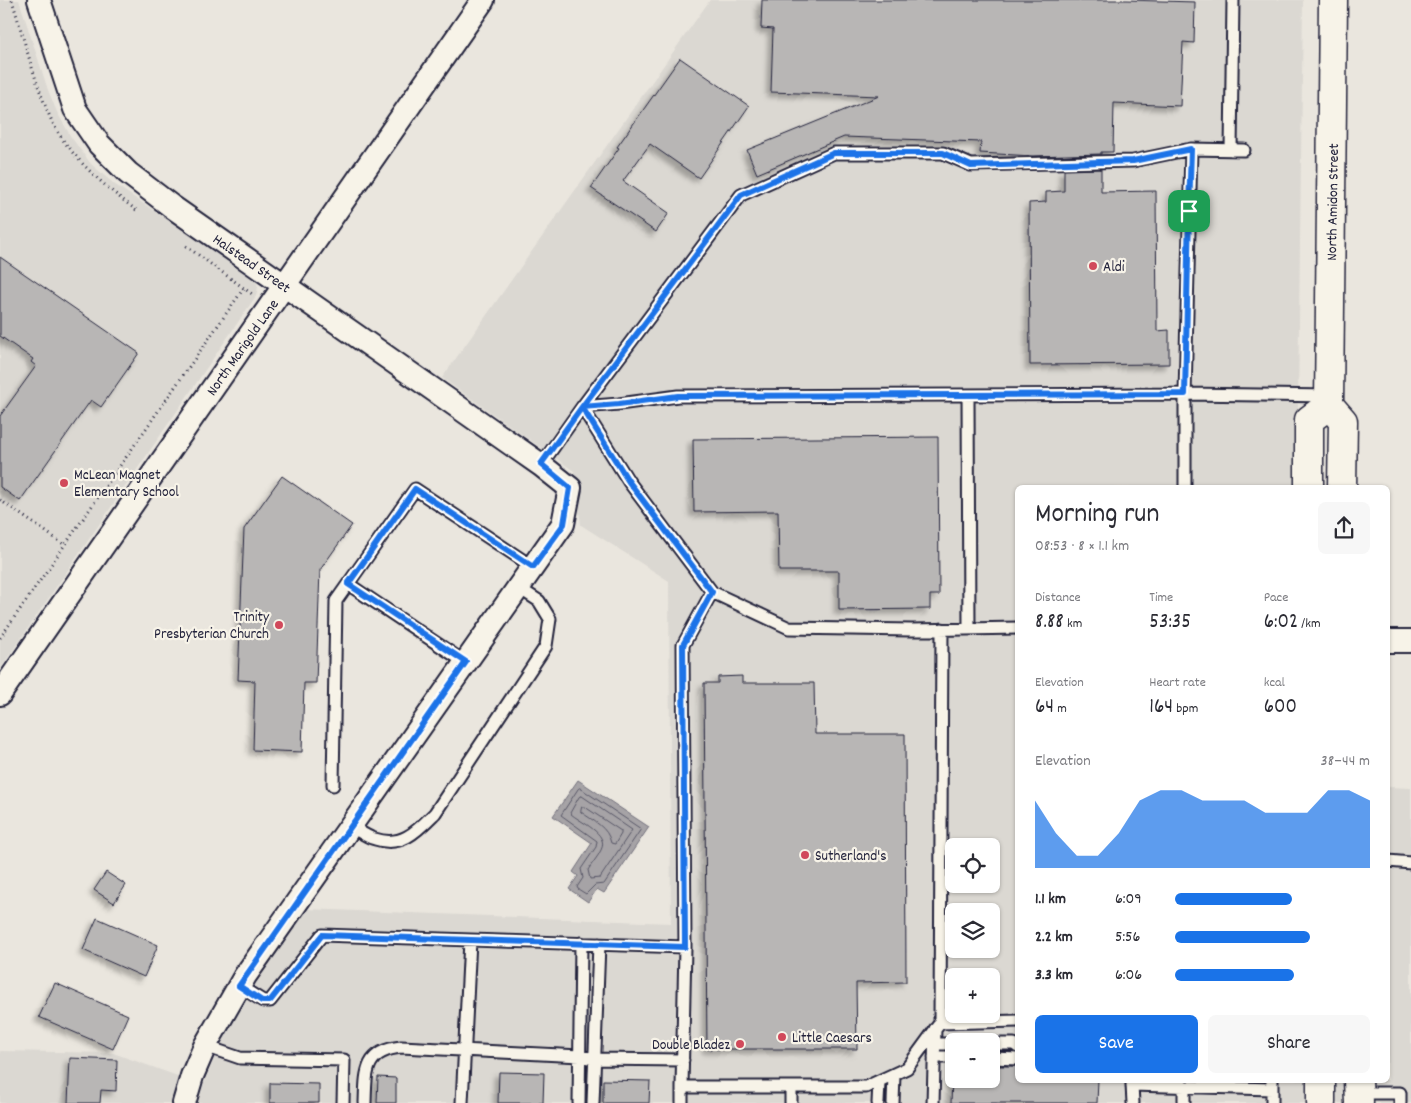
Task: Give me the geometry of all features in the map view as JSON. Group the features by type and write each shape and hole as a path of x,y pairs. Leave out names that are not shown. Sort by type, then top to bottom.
{"main road":[{"name":"North Amidon Street","path":"1329,400 1333,0"},
{"path":"1309,485 1308,420 1329,400 1343,422 1342,485"},
{"path":"1321,1083 1321,1103"}],"street":[{"name":"Halstead Street","path":"39,0 75,109 98,144 128,173 285,286 541,464 570,488 564,524 533,567"},
{"name":"North Marigold Lane","path":"0,694 483,0"},
{"path":"184,1103 192,1076 205,1046 239,986 533,567"},
{"path":"1390,641 1411,641"}],"lane":[{"path":"1231,150 1233,0"},
{"path":"1185,485 1185,394 1191,149"},
{"path":"541,464 741,195 834,153 943,153 971,166 1133,161 1191,149 1244,150"},
{"path":"582,407 678,396 1185,394 1329,400"},
{"path":"968,395 969,629"},
{"path":"582,407 629,482 712,592 788,628 1015,628"},
{"path":"333,786 336,600 415,489 533,567"},
{"path":"348,584 466,662"},
{"path":"351,826 374,839 397,842 416,832 435,813 546,646 550,619 539,601 519,588"},
{"path":"682,1103 685,947 683,645 712,592"},
{"path":"933,1103 937,1026 942,629"},
{"path":"1390,861 1411,862"},
{"path":"239,986 262,1001 270,1001 322,935 685,947"},
{"path":"462,1103 470,940"},
{"path":"579,1103 581,943"},
{"path":"593,1103 598,944"},
{"path":"937,1026 1015,1021"},
{"path":"682,1087 866,1087 907,1068 937,1026"},
{"path":"935,1044 945,1044"},
{"path":"1000,1044 1015,1044"},
{"path":"205,1046 240,1058 344,1060 343,1103"},
{"path":"365,1103 366,1073 375,1057 386,1048 401,1047 580,1056 594,1059 683,1060"},
{"path":"934,1057 945,1057"},
{"path":"1000,1058 1015,1059"},
{"path":"893,1103 894,1075"},
{"path":"878,1103 879,1082"},
{"path":"1132,1083 1133,1103"},
{"path":"1145,1083 1184,1086 1272,1084 1272,1103"},
{"path":"1184,1086 1184,1103"},
{"path":"790,1103 791,1087"},
{"path":"1358,1092 1404,1097"}],"path":[{"path":"0,638 244,288"},
{"path":"0,500 65,545"}],"shaded area":[{"name":"McLean Magnet Elementary School","path":"0,0 19,0 57,112 71,137 91,164 114,184 255,278 258,287 256,296 0,669"},
{"path":"710,0 1303,0 1297,485 1015,485 1015,1083 1390,1083 1390,787 1411,788 1411,1103 0,1103 0,1051 113,1053 203,1085 236,1010 306,909 671,923 669,581 581,525 574,471 442,378"}],"water":[{"path":"578,780 649,827 604,893 597,889 588,902 569,889 578,876 573,872 592,843 553,816"}],"building":[{"path":"762,0 1127,0 1195,2 1194,43 1183,42 1180,106 1114,103 1113,152 1033,156 980,153 981,142 844,137 757,174 747,150 879,96 771,92 773,29 761,28"},
{"path":"680,58 749,106 699,178 650,144 623,181 669,213 656,232 591,188 619,148 617,147"},
{"name":"Aldi","path":"1101,169 1101,192 1156,191 1157,331 1169,330 1169,364 1030,365 1029,203 1046,202 1046,192 1064,191 1064,170"},
{"path":"0,257 139,353 101,407 91,400 20,501 0,487 0,416 36,366 31,362 33,359 0,336"},
{"path":"938,437 939,595 930,595 930,609 839,610 839,571 779,571 778,511 694,512 693,439"},
{"name":"Trinity Presbyterian Church","path":"282,476 352,525 320,570 316,683 304,683 302,752 253,750 255,681 238,680 244,529"},
{"name":"Sutherland's","path":"742,676 742,683 814,683 815,734 905,734 906,982 856,983 857,1049 707,1049 704,683 718,683 718,677"},
{"path":"106,872 126,885 114,903 94,890"},
{"path":"97,918 158,945 144,977 83,950"},
{"path":"55,983 128,1015 113,1049 39,1017"},
{"path":"70,1058 117,1060 116,1091 101,1090 100,1103 68,1103"},
{"path":"1000,1066 1015,1066 1015,1083 1098,1083 1097,1103 951,1103 952,1088 1000,1088"},
{"path":"499,1072 544,1073 543,1103 498,1103"},
{"path":"378,1077 396,1078 396,1103 377,1103"},
{"path":"603,1080 650,1081 649,1103 603,1103"},
{"path":"270,1083 319,1084 319,1103 270,1103"}],"place":[{"name":"Aldi","path":"1093,266"},
{"name":"McLean Magnet Elementary School","path":"64,483"},
{"name":"Trinity Presbyterian Church","path":"279,625"},
{"name":"Sutherland's","path":"805,855"},
{"name":"Little Caesars","path":"782,1037"},
{"name":"Double Bladez","path":"740,1044"}],"route":[{"path":"1189,211 1185,394 678,396 582,407 541,464 570,488 564,524 533,567 415,489 348,584 466,662 244,976 239,986 262,1001 270,1001 322,935 685,947 683,645 712,592 629,482 582,407 741,195 834,153 943,153 971,166 1133,161 1191,149 1189,211"}]}
